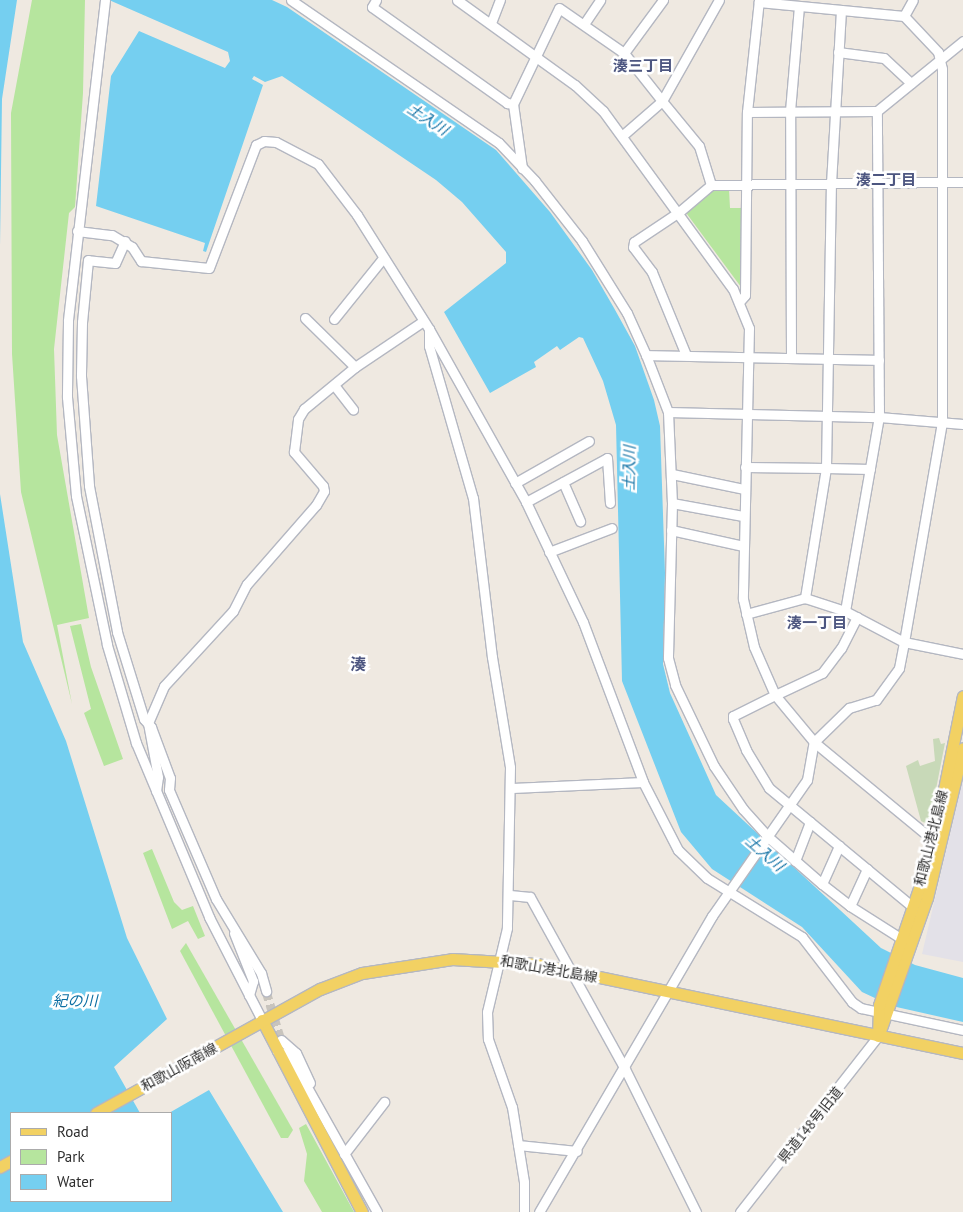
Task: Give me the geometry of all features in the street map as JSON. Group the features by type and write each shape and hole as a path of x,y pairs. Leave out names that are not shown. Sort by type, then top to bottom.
{"main road":[{"name":"和歌山港北島線","path":"903,952 902,939 939,838 963,696"},
{"name":"和歌山港北島線","path":"262,1020 320,989 362,973 444,960 502,960 572,971 878,1036 883,1011 939,838 963,748"},
{"name":"和歌山阪南線","path":"98,1112 262,1020"},
{"path":"262,1020 279,1045 362,1212"},
{"path":"878,1036 963,1053"}],"street":[{"path":"105,0 77,230 66,360 70,442 76,496 119,689 156,792 209,917 262,1020"},
{"path":"291,0 492,138 522,168 587,249 627,313 668,412 672,474 668,658 675,685 714,766 743,809 766,838 850,906 902,939"},
{"path":"376,0 372,7 507,103 513,104"},
{"path":"457,0 535,55 589,97 623,135 679,212 739,302 749,328 748,416 743,516 743,599 754,647 775,694 814,742 939,838"},
{"path":"491,24 500,0"},
{"path":"584,24 600,0"},
{"path":"624,53 663,0"},
{"path":"623,135 662,101 720,0"},
{"path":"904,16 913,0"},
{"path":"539,1212 577,1151 730,888 807,780 814,742 850,708 876,700 900,668 942,422 940,59 938,52 904,16 759,1 747,112 748,185 745,295 739,302"},
{"path":"522,168 513,104 559,4 624,53 699,146 711,185"},
{"path":"791,358 790,111 800,6"},
{"path":"805,598 826,468 831,181 841,10"},
{"path":"747,112 877,111 963,41"},
{"path":"838,52 884,58 911,83"},
{"path":"845,611 879,417 877,111"},
{"path":"77,230 112,235 125,242 141,261 209,268 241,178 256,145 264,141 276,142 318,164 357,215 422,322 429,329 526,502 583,622 643,782 678,850 708,878 730,888 796,932 810,945 852,1002 963,1030"},
{"path":"686,355 652,272 633,247 634,242 679,212 711,185 831,181 963,182"},
{"path":"125,242 115,263 88,260 82,322 83,430 90,486 117,632 148,723 170,778 169,790 186,832 232,928 252,981 249,995"},
{"path":"334,319 383,258"},
{"path":"305,318 355,367"},
{"path":"156,792 158,777 148,723 164,686 233,611 248,584 322,497 323,486 297,458 295,444 298,419 304,409 355,367 422,322"},
{"path":"429,329 429,346 473,498 512,788 510,894 502,960 487,1012 488,1039 512,1107 524,1182 524,1212"},
{"path":"646,355 879,360"},
{"path":"334,385 353,409"},
{"path":"668,412 828,418 879,417 963,424"},
{"path":"515,483 589,441"},
{"path":"526,502 607,458 610,502"},
{"path":"745,467 870,469"},
{"path":"672,474 744,489"},
{"path":"563,482 580,521"},
{"path":"672,503 743,516"},
{"path":"549,552 612,528"},
{"path":"670,530 743,546"},
{"path":"746,614 805,598 845,611 904,642 963,654"},
{"path":"857,617 841,648 822,673 775,694 733,716 733,719 759,773 769,788 913,906"},
{"path":"512,788 643,782"},
{"path":"795,861 810,822"},
{"path":"822,884 839,846"},
{"path":"850,906 867,870"},
{"path":"510,894 530,897 625,1069 696,1212"},
{"path":"232,928 261,973 266,991"},
{"name":"県道148号旧道","path":"740,1212 878,1036"},
{"path":"279,1045 289,1054 378,1212"},
{"path":"344,1154 384,1102"},
{"path":"518,1145 577,1151"}],"shaded area":[{"path":"963,779 963,962 922,954"}],"green space":[{"path":"32,0 85,0 83,93 75,207 69,213 54,349 57,435 89,618 57,625 72,704 21,492 12,354 11,113"},
{"path":"713,189 729,189 730,208 743,208 741,287 684,210"},
{"path":"81,624 91,667 123,759 104,766 84,713 91,709 70,626"},
{"path":"939,738 941,744 945,743 929,825 921,821 906,766 918,760 920,766 935,761 933,739"},
{"path":"152,849 174,902 182,910 193,906 205,936 198,939 188,921 172,929 143,853"},
{"path":"186,943 293,1130 288,1138 281,1138 180,951"},
{"path":"306,1124 354,1212 322,1212 304,1181 307,1154 299,1128"}],"water":[{"path":"0,0 17,0 2,99 0,246"},
{"name":"土入川","path":"109,0 272,0 287,7 496,150 550,212 592,270 614,308 635,346 654,400 660,426 665,573 663,664 670,693 716,795 881,948 915,965 963,978 963,1022 892,1006 862,992 802,927 712,869 681,832 622,681 616,425 603,381 583,338 579,337 560,350 557,346 534,362 536,367 490,393 444,312 506,263 506,252 462,202 436,180 282,76 265,82 254,76 252,79 263,85 206,252 203,251 205,243 96,206 111,76 139,31 225,68 230,61 228,52"},
{"name":"紀の川","path":"0,494 23,642 66,741 127,938 167,1019 114,1067 139,1112 10,1112 10,1202 172,1202 171,1112 209,1090 283,1212 0,1212"}],"tunnel":[{"path":"266,991 281,1040"}],"district":[{"name":"湊三丁目","path":"643,66"},
{"name":"湊二丁目","path":"886,180"},
{"name":"湊一丁目","path":"817,623"},
{"name":"湊","path":"358,664"}]}
